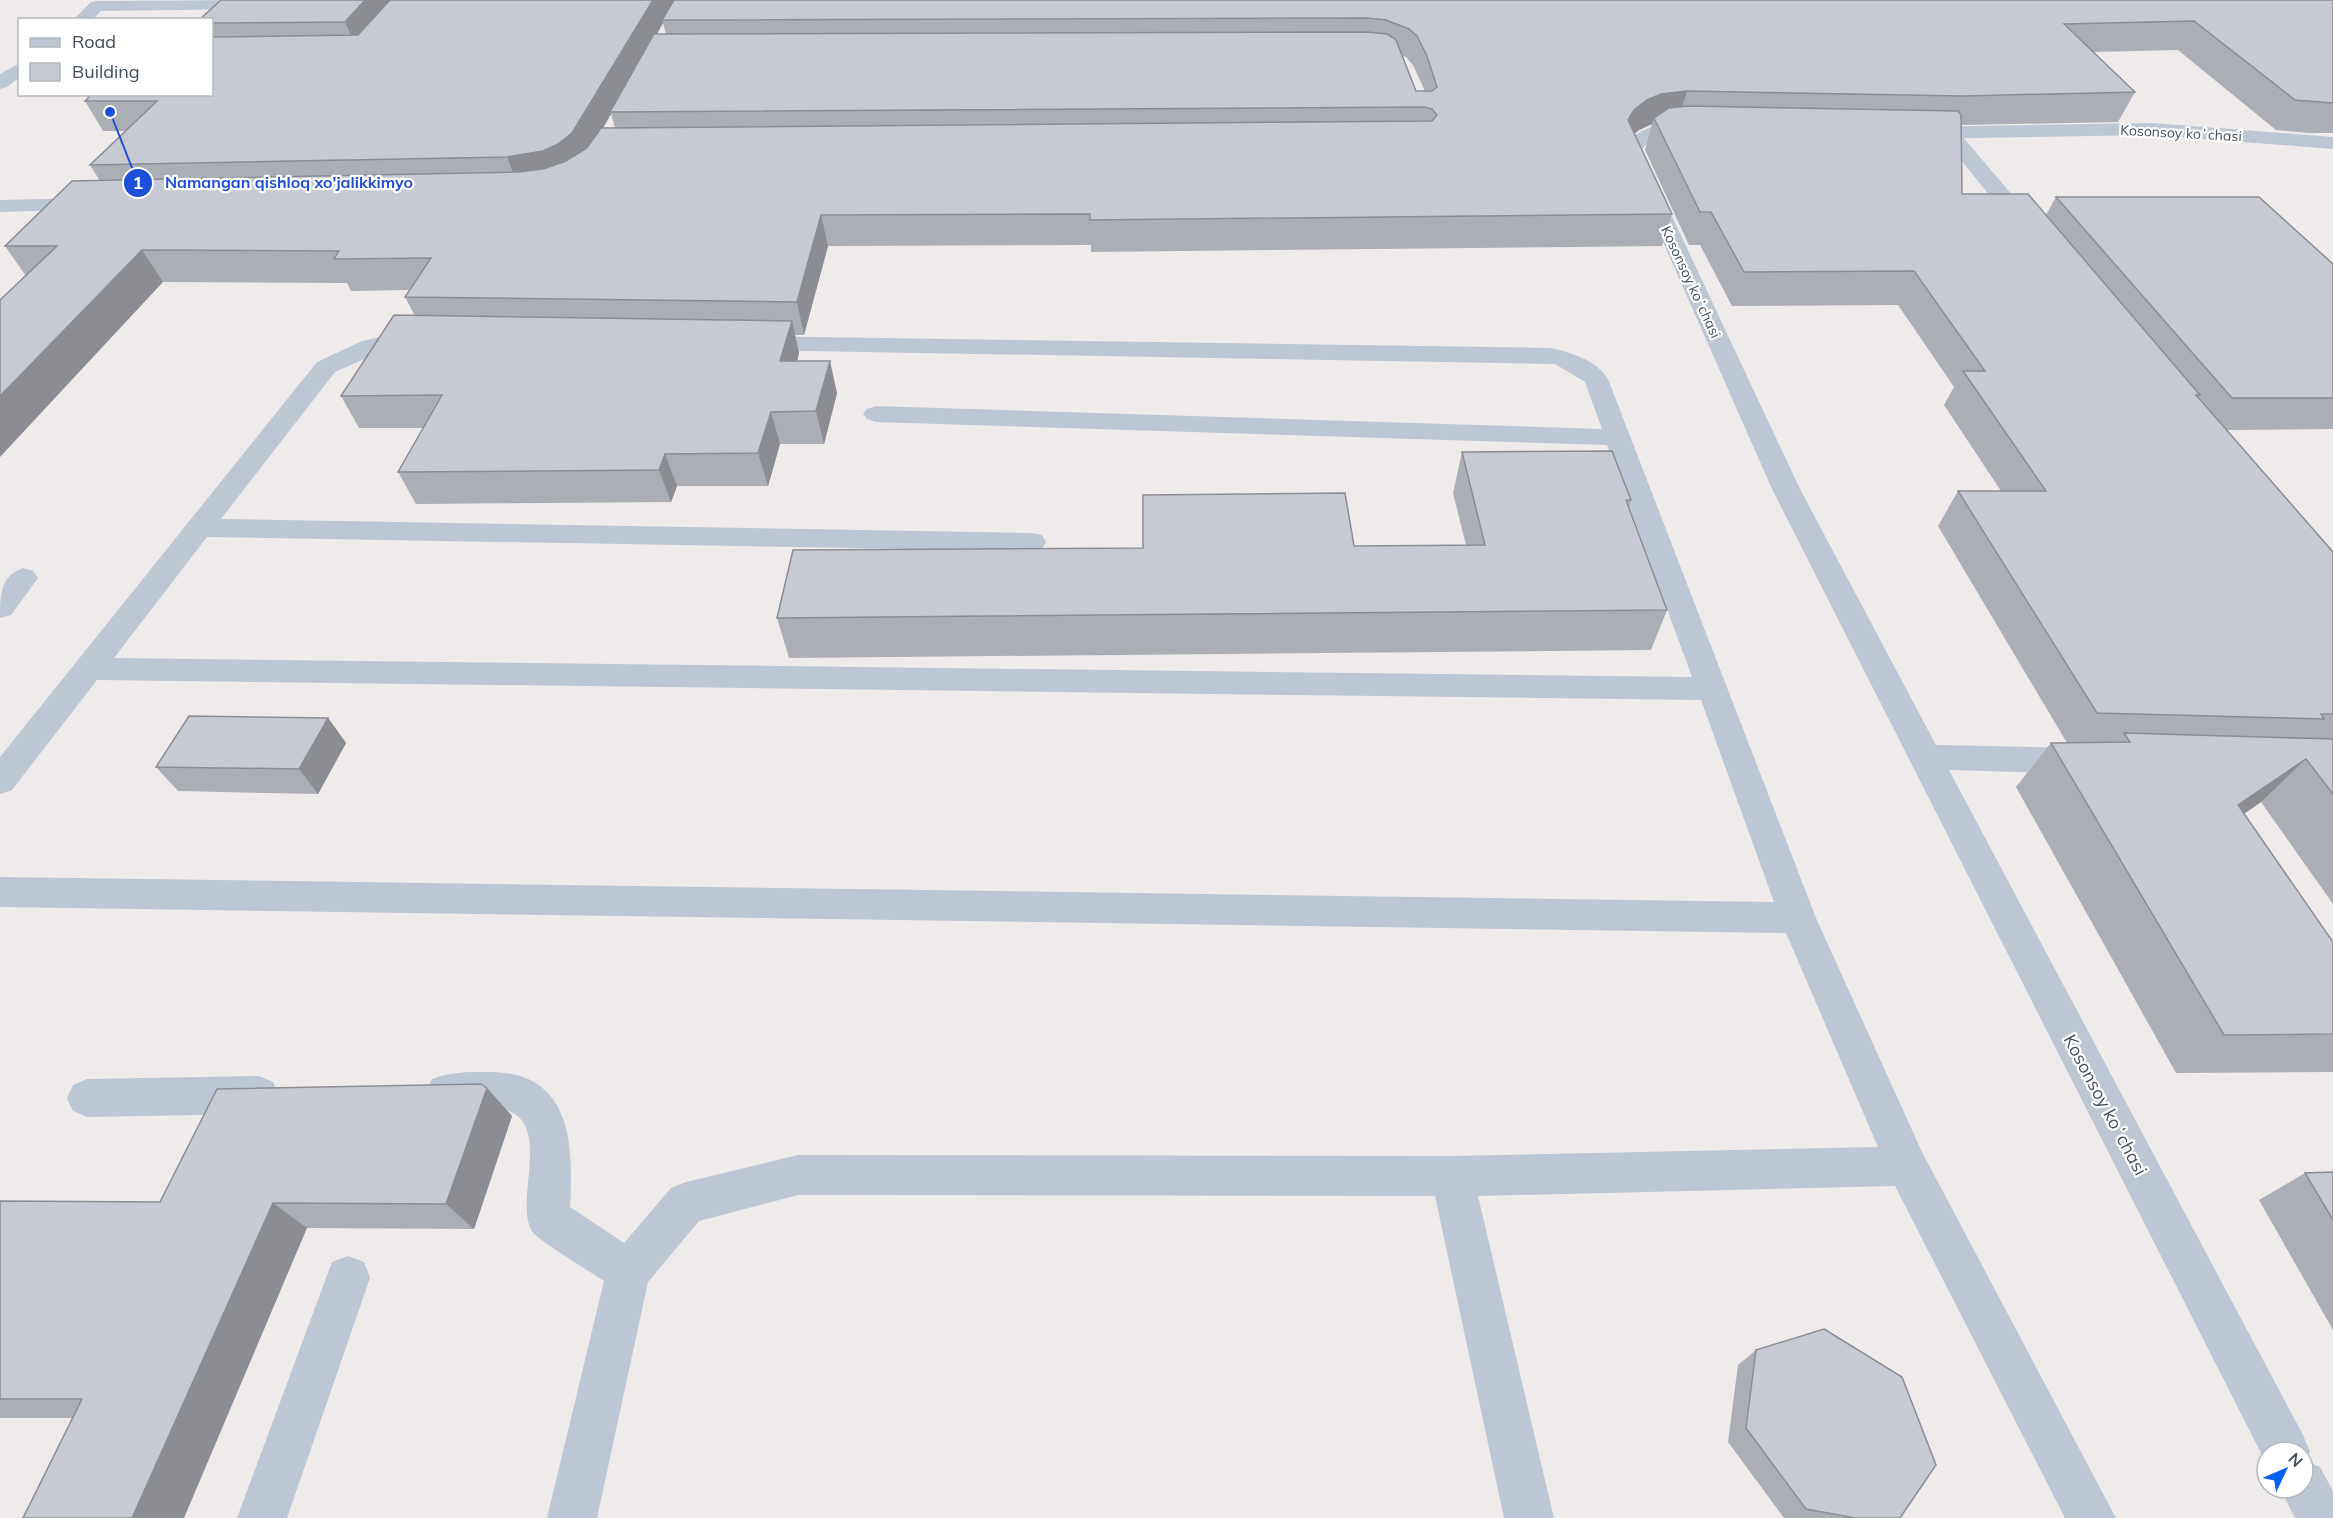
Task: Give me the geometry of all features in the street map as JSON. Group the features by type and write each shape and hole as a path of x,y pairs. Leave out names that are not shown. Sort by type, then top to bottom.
{"street":[{"path":"83,18 97,6 272,4"},
{"path":"0,83 18,70"},
{"name":"Kosonsoy koʻchasi","path":"1891,133 1950,134 2153,129 2333,143"},
{"name":"Kosonsoy koʻchasi","path":"1725,130 1657,130 1646,134 1637,141 1632,149 1786,489 2280,1440"},
{"path":"1950,134 2040,244"},
{"path":"0,206 112,204"},
{"path":"0,781 326,367 351,354 402,338 438,338"},
{"path":"725,342 1551,355 1579,365 1596,379 1798,918 1906,1166 2091,1518"},
{"path":"876,414 1618,437"},
{"path":"199,528 1032,542"},
{"path":"0,608 23,578"},
{"path":"88,669 1711,688"},
{"path":"1924,757 2114,762"},
{"path":"0,892 1798,918"},
{"path":"410,1093 506,1091 528,1097 544,1117 551,1145 548,1218 628,1271"},
{"path":"87,1098 291,1095"},
{"path":"572,1518 628,1271 686,1203 798,1175 1452,1176 1906,1166"},
{"path":"1452,1176 1529,1518"},
{"path":"262,1518 348,1278"},
{"path":"2311,1500 2321,1518"}],"building":[{"path":"221,0 365,0 345,22 213,23 213,18 201,18"},
{"path":"390,0 653,0 572,133 558,144 543,151 507,157 90,165 157,101 85,101 90,96 213,96 213,37 358,35"},
{"path":"674,0 2333,0 2333,103 2295,100 2194,21 2064,24 2135,92 1964,96 1687,91 1661,94 1647,100 1634,110 1628,120 1672,214 1090,220 1090,214 821,215 797,302 405,297 431,258 334,259 339,251 142,250 0,396 0,300 57,246 5,246 72,181 519,172 543,169 566,161 587,148 601,128 1432,121 1437,115 1432,109 1424,107 610,112 654,34 1367,32 1387,34 1396,40 1416,91 1432,91 1437,87 1427,56 1417,36 1409,29 1386,20 1367,18 662,20"},
{"path":"1687,106 1958,111 1961,115 1962,194 2028,194 2200,395 2196,395 2333,552 2333,714 2321,714 2324,719 2097,713 1958,491 2046,491 1963,371 1985,371 1914,271 1744,272 1711,212 1700,212 1654,118 1669,108"},
{"path":"2056,197 2259,197 2333,264 2333,398 2232,398"},
{"path":"394,315 792,321 780,361 830,361 816,411 771,412 758,453 665,454 659,470 398,472 442,395 341,396"},
{"path":"1612,451 1631,500 1626,500 1667,610 777,618 793,550 1143,548 1143,495 1345,493 1354,546 1485,545 1462,452"},
{"path":"189,716 328,718 299,769 156,767"},
{"path":"2124,733 2333,739 2333,794 2306,759 2238,805 2333,942 2333,1034 2224,1035 2051,743 2130,742"},
{"path":"481,1084 487,1088 446,1204 273,1203 132,1518 23,1518 82,1399 0,1399 0,1201 160,1202 217,1089"},
{"path":"2333,1172 2333,1220 2305,1173"},
{"path":"1824,1329 1902,1377 1936,1465 1900,1518 1855,1518 1806,1509 1746,1428 1756,1350"}],"place":[{"name":"Namangan qishloq xo'jalikkimyo","path":"110,112"}]}
